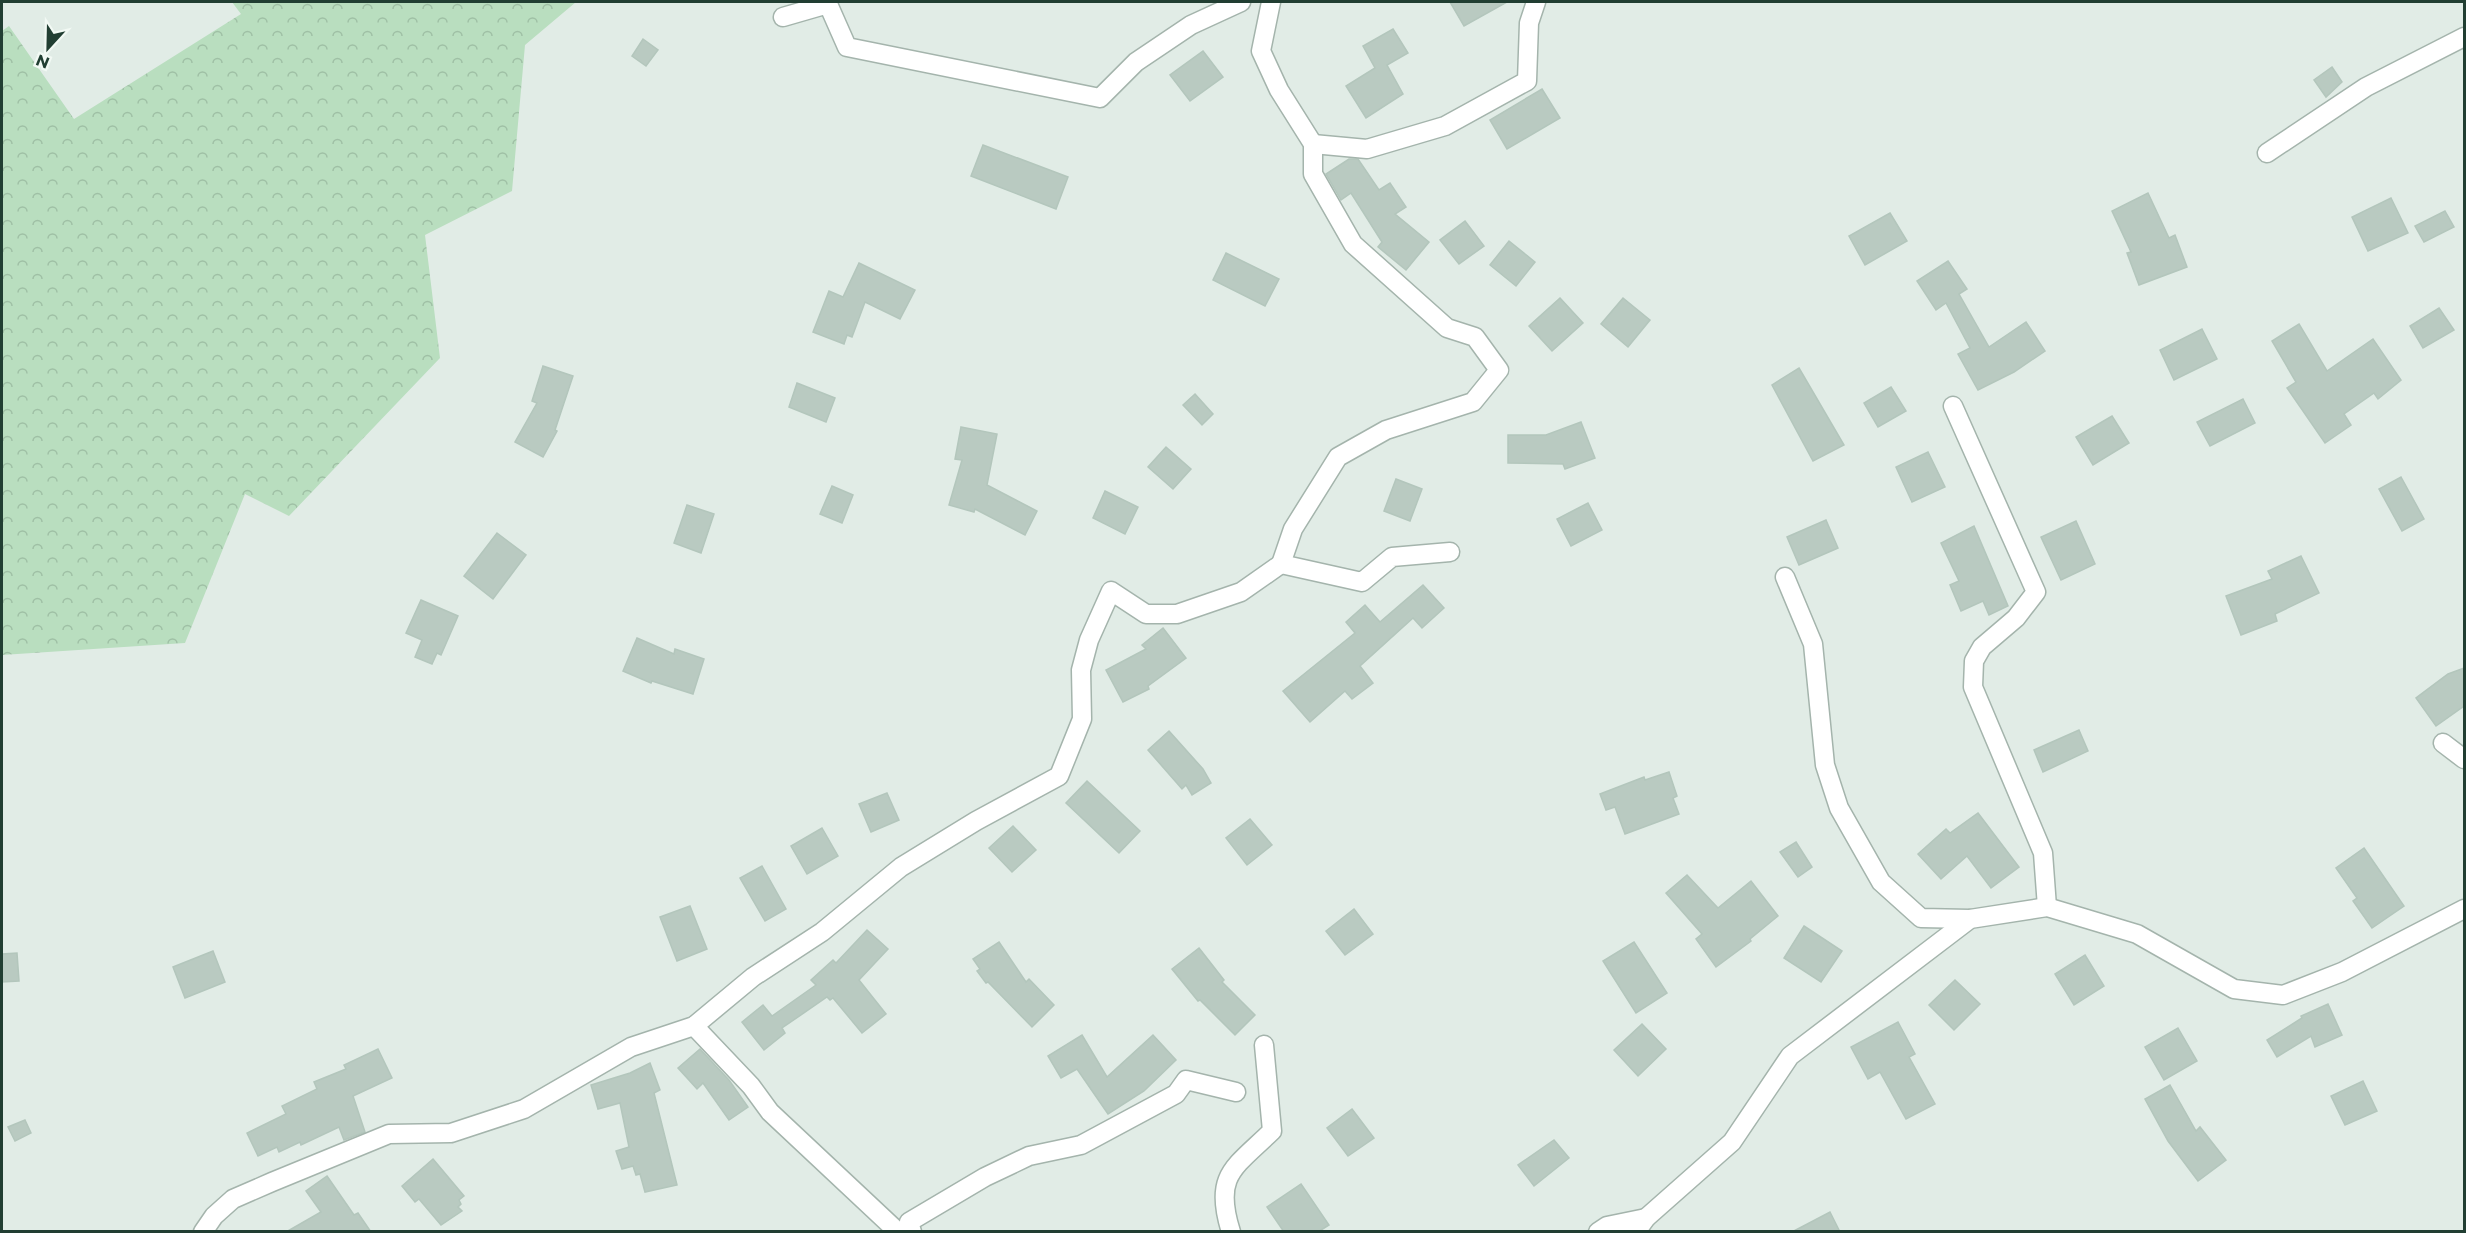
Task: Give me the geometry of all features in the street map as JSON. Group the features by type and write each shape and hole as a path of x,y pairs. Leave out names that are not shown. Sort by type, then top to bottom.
{"street":[{"path":"783,17 828,4 847,46 1100,99 1145,56 1191,25 1241,2"},
{"path":"203,1232 214,1216 233,1199 272,1182 388,1134 451,1133 525,1109 631,1047 694,1026 753,977 822,932 901,867 976,821 1059,776 1082,719 1081,670 1089,640 1111,591 1146,614 1177,614 1241,592 1281,564 1293,529 1338,457 1386,430 1473,402 1499,370 1475,337 1447,328 1353,244 1312,174 1313,144 1279,90 1261,51 1271,2"},
{"path":"1313,144 1367,149 1389,143 1445,126 1527,81 1528,23 1536,2"},
{"path":"2267,153 2366,87 2464,36"},
{"path":"1953,406 2036,592 2016,618 1982,647 1974,661 1973,687 2043,853 2047,907"},
{"path":"1281,564 1362,582 1392,557 1450,552"},
{"path":"1785,577 1813,644 1825,765 1839,808 1881,882 1921,918 1970,920 2047,907 2137,934 2234,988 2283,995 2342,972 2464,909"},
{"path":"2443,744 2464,759"},
{"path":"1598,1232 1606,1226 1641,1225 1732,1142 1790,1056 1970,920"},
{"path":"694,1026 751,1086 770,1112 898,1232"},
{"path":"1232,1232 1223,1206 1225,1182 1240,1162 1272,1131 1264,1045"},
{"path":"912,1232 909,1222 985,1177 1029,1156 1081,1145 1176,1094 1186,1080 1236,1092"}],"green space":[{"path":"232,2 576,2 525,45 512,191 425,235 440,358 289,516 245,494 185,643 2,655 2,31 9,26 74,119 241,14"}],"building":[{"path":"1450,2 1507,2 1464,26"},
{"path":"1393,29 1408,53 1387,65 1403,94 1366,118 1346,86 1375,68 1363,46"},
{"path":"643,39 658,50 646,66 632,56"},
{"path":"1203,51 1223,77 1190,101 1170,75"},
{"path":"2332,67 2342,82 2326,97 2314,80"},
{"path":"1542,89 1560,118 1507,149 1490,120"},
{"path":"983,145 1068,177 1056,209 971,176"},
{"path":"1349,159 1358,159 1379,190 1390,183 1406,207 1395,214 1429,242 1406,270 1378,247 1382,242 1351,193 1341,200 1326,174"},
{"path":"2148,193 2169,238 2175,235 2187,267 2139,285 2127,253 2131,252 2112,211"},
{"path":"2391,198 2408,233 2368,251 2352,217"},
{"path":"2445,211 2454,227 2424,242 2415,226"},
{"path":"1890,213 1907,241 1865,265 1849,236"},
{"path":"1465,221 1484,246 1459,264 1440,240"},
{"path":"1509,241 1535,262 1516,286 1490,265"},
{"path":"1226,253 1279,279 1265,306 1213,280"},
{"path":"1948,261 1967,289 1959,294 1989,347 2026,322 2045,351 2014,372 1978,390 1958,354 1970,348 1946,303 1936,310 1917,281"},
{"path":"859,263 915,290 900,319 865,302 852,337 847,335 844,344 813,332 829,291 843,297"},
{"path":"1560,298 1583,323 1552,351 1529,326"},
{"path":"1623,298 1650,320 1628,347 1601,324"},
{"path":"2439,308 2454,330 2423,348 2410,326"},
{"path":"2299,324 2327,371 2373,339 2401,380 2378,399 2374,393 2344,414 2351,425 2325,443 2287,388 2296,382 2272,341"},
{"path":"2202,329 2217,359 2174,380 2160,350"},
{"path":"543,366 573,376 555,430 557,431 543,457 515,442 537,403 532,401"},
{"path":"1799,368 1844,445 1813,461 1772,385"},
{"path":"797,383 835,398 826,422 789,407"},
{"path":"1891,387 1906,411 1878,427 1864,403"},
{"path":"1195,394 1213,414 1202,425 1183,405"},
{"path":"2243,399 2255,423 2210,446 2197,422"},
{"path":"2112,416 2129,443 2093,465 2076,437"},
{"path":"1581,422 1595,458 1565,469 1563,464 1508,463 1508,435 1546,435"},
{"path":"961,427 997,434 987,485 1037,511 1025,535 975,509 974,512 949,505 962,460 955,459"},
{"path":"1166,447 1191,469 1173,489 1148,467"},
{"path":"1928,452 1945,487 1912,502 1896,467"},
{"path":"2401,477 2424,519 2402,531 2379,489"},
{"path":"1396,479 1422,489 1410,521 1384,511"},
{"path":"832,486 853,495 842,523 820,514"},
{"path":"1105,491 1138,507 1125,534 1093,518"},
{"path":"1588,503 1602,530 1571,546 1557,519"},
{"path":"687,505 714,514 701,553 674,543"},
{"path":"1826,520 1838,548 1799,565 1787,537"},
{"path":"2076,521 2095,564 2061,580 2041,537"},
{"path":"1974,526 2008,606 1989,615 1983,601 1961,611 1950,585 1959,581 1941,543"},
{"path":"497,533 526,555 493,599 464,576"},
{"path":"2301,556 2319,593 2275,614 2277,621 2241,635 2226,596 2272,579 2268,571"},
{"path":"1423,585 1444,608 1422,628 1413,618 1360,666 1373,683 1352,699 1345,691 1310,722 1283,691 1355,633 1346,622 1365,605 1380,622"},
{"path":"421,600 458,616 441,655 437,653 432,664 415,657 422,640 406,633"},
{"path":"1163,628 1186,658 1148,686 1149,689 1123,702 1106,670 1146,649 1142,645"},
{"path":"637,638 674,654 675,649 704,659 693,694 652,681 651,683 623,671"},
{"path":"2464,668 2464,706 2436,726 2416,698 2448,674"},
{"path":"2079,730 2088,751 2043,772 2034,750"},
{"path":"1169,731 1203,769 1211,783 1192,795 1186,785 1182,789 1148,750"},
{"path":"1669,772 1677,796 1673,798 1679,814 1625,834 1615,807 1606,810 1600,794 1644,777 1645,780"},
{"path":"1087,781 1140,831 1119,853 1066,803"},
{"path":"887,793 899,820 871,832 859,804"},
{"path":"1978,813 2019,867 1991,888 1967,856 1941,879 1918,854 1946,829 1950,833"},
{"path":"1250,819 1272,845 1247,865 1226,838"},
{"path":"1013,826 1036,850 1012,872 989,848"},
{"path":"822,828 838,856 807,874 791,846"},
{"path":"1796,842 1812,867 1798,877 1780,852"},
{"path":"2364,848 2404,906 2372,928 2353,901 2357,898 2336,868"},
{"path":"762,866 786,909 765,921 740,878"},
{"path":"1687,875 1718,908 1751,881 1778,916 1750,939 1751,941 1716,967 1696,939 1702,934 1666,893"},
{"path":"690,906 707,949 677,961 660,917"},
{"path":"1354,909 1373,934 1345,955 1326,931"},
{"path":"1804,926 1842,951 1821,982 1784,958"},
{"path":"867,930 888,949 859,980 886,1014 862,1033 833,998 830,1000 827,997 782,1028 785,1033 764,1050 742,1022 763,1005 772,1016 816,985 811,980 833,960 836,963"},
{"path":"999,942 1026,982 1029,979 1054,1005 1032,1027 988,982 986,983 977,971 980,969 973,959"},
{"path":"1634,942 1667,993 1636,1013 1603,961"},
{"path":"1199,948 1224,980 1222,982 1255,1015 1235,1035 1200,1000 1198,1001 1172,969"},
{"path":"213,951 225,982 185,998 173,967"},
{"path":"17,953 19,981 2,982 2,954"},
{"path":"2085,955 2104,986 2074,1005 2055,974"},
{"path":"1955,980 1980,1004 1954,1030 1929,1005"},
{"path":"2328,1004 2342,1035 2315,1047 2311,1036 2277,1057 2267,1040 2302,1018 2301,1016"},
{"path":"1898,1022 1915,1054 1909,1057 1935,1104 1906,1119 1880,1072 1868,1079 1851,1047"},
{"path":"1642,1024 1666,1049 1638,1076 1614,1050"},
{"path":"2178,1028 2197,1061 2164,1080 2145,1047"},
{"path":"1082,1035 1107,1077 1153,1035 1176,1060 1144,1091 1108,1114 1077,1069 1061,1078 1048,1056"},
{"path":"378,1049 392,1078 353,1096 365,1132 344,1140 339,1127 301,1145 300,1142 279,1152 277,1147 258,1156 247,1133 286,1114 282,1106 317,1089 314,1082 346,1069 344,1065"},
{"path":"700,1049 729,1080 748,1107 729,1120 703,1083 697,1089 678,1068"},
{"path":"650,1063 660,1090 654,1093 677,1185 645,1192 640,1174 636,1175 633,1166 622,1169 616,1151 629,1147 620,1103 598,1109 591,1085 630,1073"},
{"path":"2363,1081 2377,1111 2345,1125 2331,1096"},
{"path":"2170,1085 2196,1131 2200,1127 2226,1160 2198,1181 2168,1141 2145,1099"},
{"path":"1352,1109 1374,1138 1348,1156 1327,1128"},
{"path":"25,1120 31,1133 15,1141 8,1127"},
{"path":"1554,1140 1569,1158 1534,1186 1518,1165"},
{"path":"433,1159 464,1196 459,1200 461,1204 458,1207 462,1211 441,1225 419,1199 415,1202 402,1186"},
{"path":"327,1176 354,1215 358,1213 371,1232 286,1232 321,1212 306,1191"},
{"path":"1301,1184 1329,1225 1318,1232 1284,1232 1267,1207"},
{"path":"1830,1212 1840,1232 1792,1232"}]}
